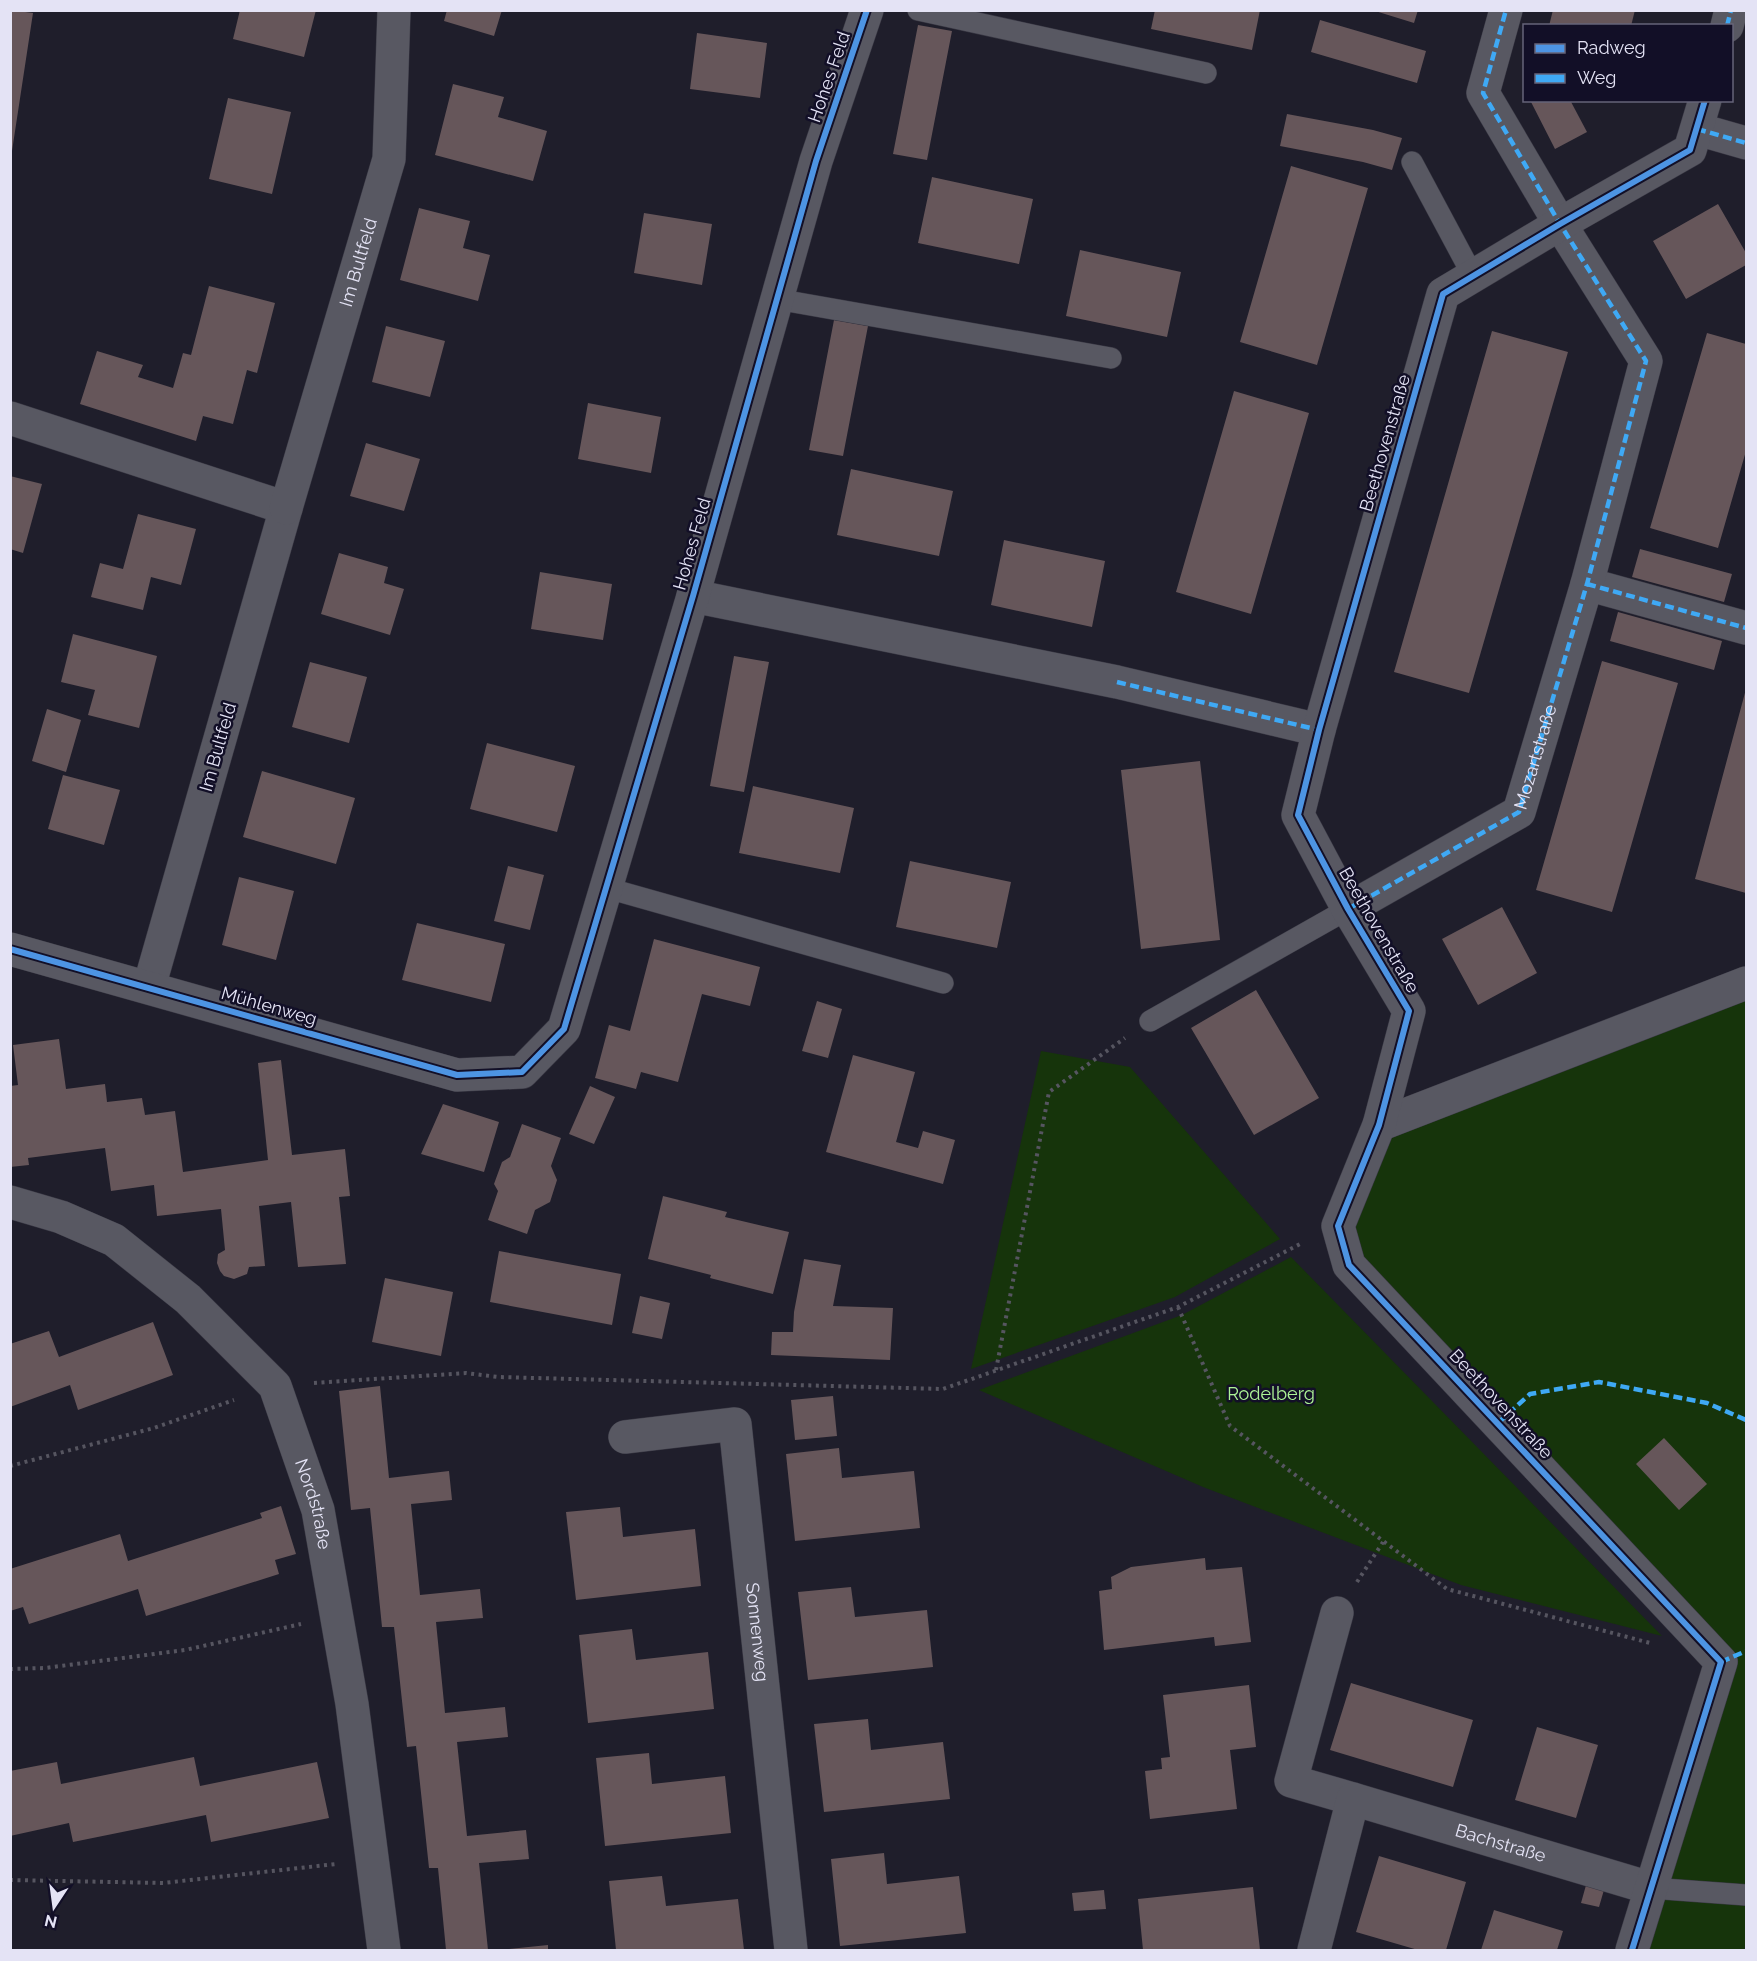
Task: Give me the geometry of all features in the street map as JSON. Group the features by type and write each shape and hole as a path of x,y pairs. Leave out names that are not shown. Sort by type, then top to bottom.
{"street":[{"name":"Im Bultfeld","path":"149,987 388,159 394,10"},
{"name":"Hohes Feld","path":"522,1072 564,1029 693,596 816,161 867,10"},
{"path":"1506,10 1483,93 1560,224"},
{"path":"1701,115 1746,143"},
{"name":"Beethovenstraße","path":"1632,1950 1720,1662 1349,1265 1338,1226 1379,1125 1409,1011 1348,909 1298,815 1319,730 1443,294 1690,150 1701,115"},
{"name":"Mozartstraße","path":"1348,909 1519,812 1587,584 1646,361 1560,224"},
{"path":"10,418 286,508"},
{"path":"1587,584 1746,628"},
{"name":"Hohes Feld","path":"693,596 1118,682 1319,730"},
{"name":"Mühlenweg","path":"10,949 457,1075 522,1072"},
{"path":"1379,1125 1746,983"},
{"name":"Nordstraße","path":"10,1202 61,1217 114,1240 188,1299 275,1386 318,1510 352,1704 384,1950"},
{"name":"Sonnenweg","path":"625,1437 735,1424 791,1950"},
{"name":"Bachstraße","path":"1336,1613 1291,1781 1650,1888"},
{"path":"1314,1950 1353,1799"}],"lane":[{"path":"918,10 1206,73"},
{"path":"1412,162 1473,276"},
{"path":"776,299 1111,358"},
{"path":"607,888 943,983"},
{"path":"1150,1021 1348,909"},
{"path":"1650,1888 1746,1895"}],"path":[{"path":"996,1371 1049,1092 1150,1021"},
{"path":"10,1466 154,1428 275,1386 466,1373 498,1377 944,1389 1178,1307 1338,1226"},
{"path":"1178,1307 1230,1426 1448,1589 1652,1644"},
{"path":"1336,1613 1383,1542"},
{"path":"10,1669 45,1668 185,1650 337,1615"},
{"path":"10,1880 163,1883 373,1860"}],"green space":[{"path":"1746,983 1746,1944 1744,1950 1635,1950 1720,1662 1349,1265 1338,1226 1379,1125"},
{"path":"1041,1051 1130,1067 1280,1239 1175,1297 971,1369"},
{"name":"Rodelberg","path":"1291,1257 1662,1636 1461,1585 1203,1487 979,1390 1182,1315"}],"building":[{"path":"10,10 33,13 12,151 10,151"},
{"path":"240,10 316,10 304,57 233,39"},
{"path":"447,10 502,10 494,36 444,21"},
{"path":"1155,10 1260,10 1252,50 1151,29"},
{"path":"1372,10 1418,10 1414,23"},
{"path":"1553,10 1635,10 1632,24 1550,24"},
{"path":"1320,20 1426,51 1417,83 1311,52"},
{"path":"918,25 952,31 927,160 893,154"},
{"path":"697,33 767,43 760,98 690,89"},
{"path":"453,84 504,97 498,117 547,131 533,181 435,155"},
{"path":"228,98 291,112 272,194 209,179"},
{"path":"1531,102 1571,102 1587,132 1555,149"},
{"path":"1287,114 1373,130 1402,138 1392,170 1280,146"},
{"path":"1291,166 1368,188 1317,365 1240,342"},
{"path":"932,177 1033,199 1019,264 918,243"},
{"path":"1718,204 1746,253 1746,265 1686,299 1653,241"},
{"path":"419,208 470,221 463,248 490,255 478,301 400,280"},
{"path":"644,213 712,224 702,285 634,273"},
{"path":"1080,250 1181,272 1167,337 1066,316"},
{"path":"209,286 275,303 257,373 247,370 233,424 203,416 196,441 80,404 97,351 143,365 138,377 173,388 183,353 191,355"},
{"path":"834,320 868,326 843,456 809,450"},
{"path":"386,326 445,341 430,397 372,382"},
{"path":"1492,331 1568,352 1469,693 1394,672"},
{"path":"1707,333 1746,344 1746,451 1718,548 1650,528"},
{"path":"1234,391 1309,413 1251,614 1176,592"},
{"path":"588,403 661,417 651,473 578,459"},
{"path":"366,443 420,459 404,511 350,496"},
{"path":"851,469 953,491 939,556 837,535"},
{"path":"10,476 42,484 23,553 10,549"},
{"path":"138,514 196,529 181,585 151,577 143,610 91,597 100,563 123,569"},
{"path":"1004,540 1105,561 1092,627 991,605"},
{"path":"1640,549 1732,574 1724,602 1632,577"},
{"path":"339,553 388,567 384,583 404,589 390,635 321,614"},
{"path":"540,572 612,584 603,640 531,629"},
{"path":"1618,612 1722,641 1714,670 1610,641"},
{"path":"73,634 157,656 139,728 88,715 95,690 61,682"},
{"path":"734,656 769,662 744,792 710,786"},
{"path":"1602,661 1678,683 1612,912 1536,890"},
{"path":"310,662 367,677 349,743 292,727"},
{"path":"1746,689 1746,893 1695,879"},
{"path":"47,709 81,720 66,772 32,761"},
{"path":"487,743 575,766 557,832 470,809"},
{"path":"1200,761 1220,940 1141,949 1121,770"},
{"path":"262,771 355,798 336,864 243,837"},
{"path":"63,775 120,790 104,845 48,829"},
{"path":"753,786 854,808 840,873 739,853"},
{"path":"910,861 1011,882 997,948 896,927"},
{"path":"508,866 544,875 530,930 494,921"},
{"path":"239,877 294,891 276,960 222,945"},
{"path":"1502,907 1537,973 1478,1005 1442,939"},
{"path":"417,923 505,944 491,1002 402,980"},
{"path":"654,939 760,967 750,1006 702,994 678,1082 641,1072 636,1089 595,1078 609,1025 630,1031"},
{"path":"1256,990 1319,1098 1254,1135 1191,1028"},
{"path":"817,1001 842,1009 828,1058 802,1051"},
{"path":"59,1039 66,1089 105,1084 107,1102 142,1098 145,1115 175,1111 183,1172 268,1160 258,1063 281,1060 292,1155 345,1149 350,1196 339,1197 346,1264 298,1267 291,1202 259,1206 265,1266 249,1267 247,1274 234,1279 224,1276 217,1263 218,1254 225,1250 221,1209 157,1216 154,1185 111,1191 105,1148 28,1158 29,1165 10,1167 10,1086 18,1085 13,1045"},
{"path":"853,1055 915,1072 896,1142 918,1148 923,1131 955,1140 943,1184 826,1152"},
{"path":"590,1086 615,1097 594,1144 569,1134"},
{"path":"443,1104 499,1122 484,1172 421,1154"},
{"path":"522,1124 561,1138 551,1166 557,1180 550,1202 535,1210 527,1234 488,1220 498,1191 494,1184 502,1162 510,1157"},
{"path":"663,1196 727,1212 725,1217 789,1232 773,1294 648,1259"},
{"path":"499,1251 621,1274 612,1325 490,1302"},
{"path":"804,1259 841,1265 833,1306 893,1308 890,1360 771,1355 772,1332 793,1332 794,1312"},
{"path":"385,1278 453,1292 441,1356 372,1342"},
{"path":"640,1296 670,1303 662,1339 632,1333"},
{"path":"153,1322 173,1375 78,1410 70,1385 10,1407 10,1344 49,1331 59,1357"},
{"path":"380,1386 389,1478 449,1471 452,1500 411,1504 420,1595 480,1589 483,1618 436,1622 445,1713 505,1707 508,1737 457,1742 467,1836 526,1830 529,1859 479,1863 488,1950 446,1950 438,1868 429,1868 416,1746 407,1747 394,1627 382,1627 370,1508 351,1510 339,1391"},
{"path":"833,1396 837,1436 795,1440 791,1400"},
{"path":"1664,1438 1707,1484 1679,1510 1636,1464"},
{"path":"839,1448 842,1478 914,1471 920,1528 795,1541 786,1454"},
{"path":"281,1506 296,1554 275,1560 279,1574 146,1616 138,1589 29,1624 23,1607 10,1611 10,1569 120,1534 128,1561 262,1518 260,1513"},
{"path":"620,1507 623,1537 695,1529 701,1586 576,1600 566,1512"},
{"path":"1205,1558 1206,1570 1242,1567 1251,1642 1215,1646 1214,1637 1104,1650 1099,1591 1112,1589 1111,1577 1131,1567"},
{"path":"851,1587 855,1617 927,1610 933,1667 808,1680 798,1592"},
{"path":"632,1629 636,1660 708,1652 714,1709 588,1723 579,1635"},
{"path":"1351,1683 1473,1720 1453,1787 1330,1750"},
{"path":"1249,1685 1256,1747 1230,1750 1237,1809 1150,1819 1145,1771 1162,1769 1161,1758 1170,1757 1163,1695"},
{"path":"868,1719 871,1750 943,1742 950,1799 824,1812 814,1724"},
{"path":"1537,1727 1598,1745 1576,1818 1515,1800"},
{"path":"649,1753 652,1784 725,1776 731,1833 605,1846 596,1758"},
{"path":"194,1757 200,1786 317,1762 329,1818 211,1842 206,1815 73,1842 69,1823 10,1836 10,1771 57,1762 61,1784"},
{"path":"884,1853 887,1884 959,1876 966,1933 840,1946 831,1859"},
{"path":"1379,1856 1466,1882 1446,1950 1418,1950 1356,1932"},
{"path":"662,1876 666,1906 738,1899 744,1950 616,1950 609,1881"},
{"path":"1588,1878 1606,1883 1599,1907 1581,1903"},
{"path":"1253,1887 1260,1950 1143,1950 1138,1899"},
{"path":"1104,1890 1106,1909 1074,1911 1072,1893"},
{"path":"1494,1910 1563,1931 1557,1950 1481,1950"},
{"path":"548,1945 548,1950 509,1950 509,1949"}],"marked path":[{"path":"1348,909 1519,812 1587,584 1646,361 1560,224 1483,93 1506,10"},
{"path":"1728,24 1731,10"},
{"path":"1697,129 1746,143"},
{"path":"1587,584 1746,628"},
{"path":"1117,682 1319,730"},
{"path":"1498,1423 1530,1394 1599,1382 1707,1403 1746,1420"},
{"path":"1721,1662 1746,1651"}],"cycle path":[{"path":"10,949 457,1075 522,1072 564,1029 693,596 816,161 867,10"},
{"path":"1632,1950 1721,1662 1349,1265 1338,1226 1379,1125 1409,1011 1348,909 1298,815 1319,730 1443,294 1690,150 1704,102"}]}
